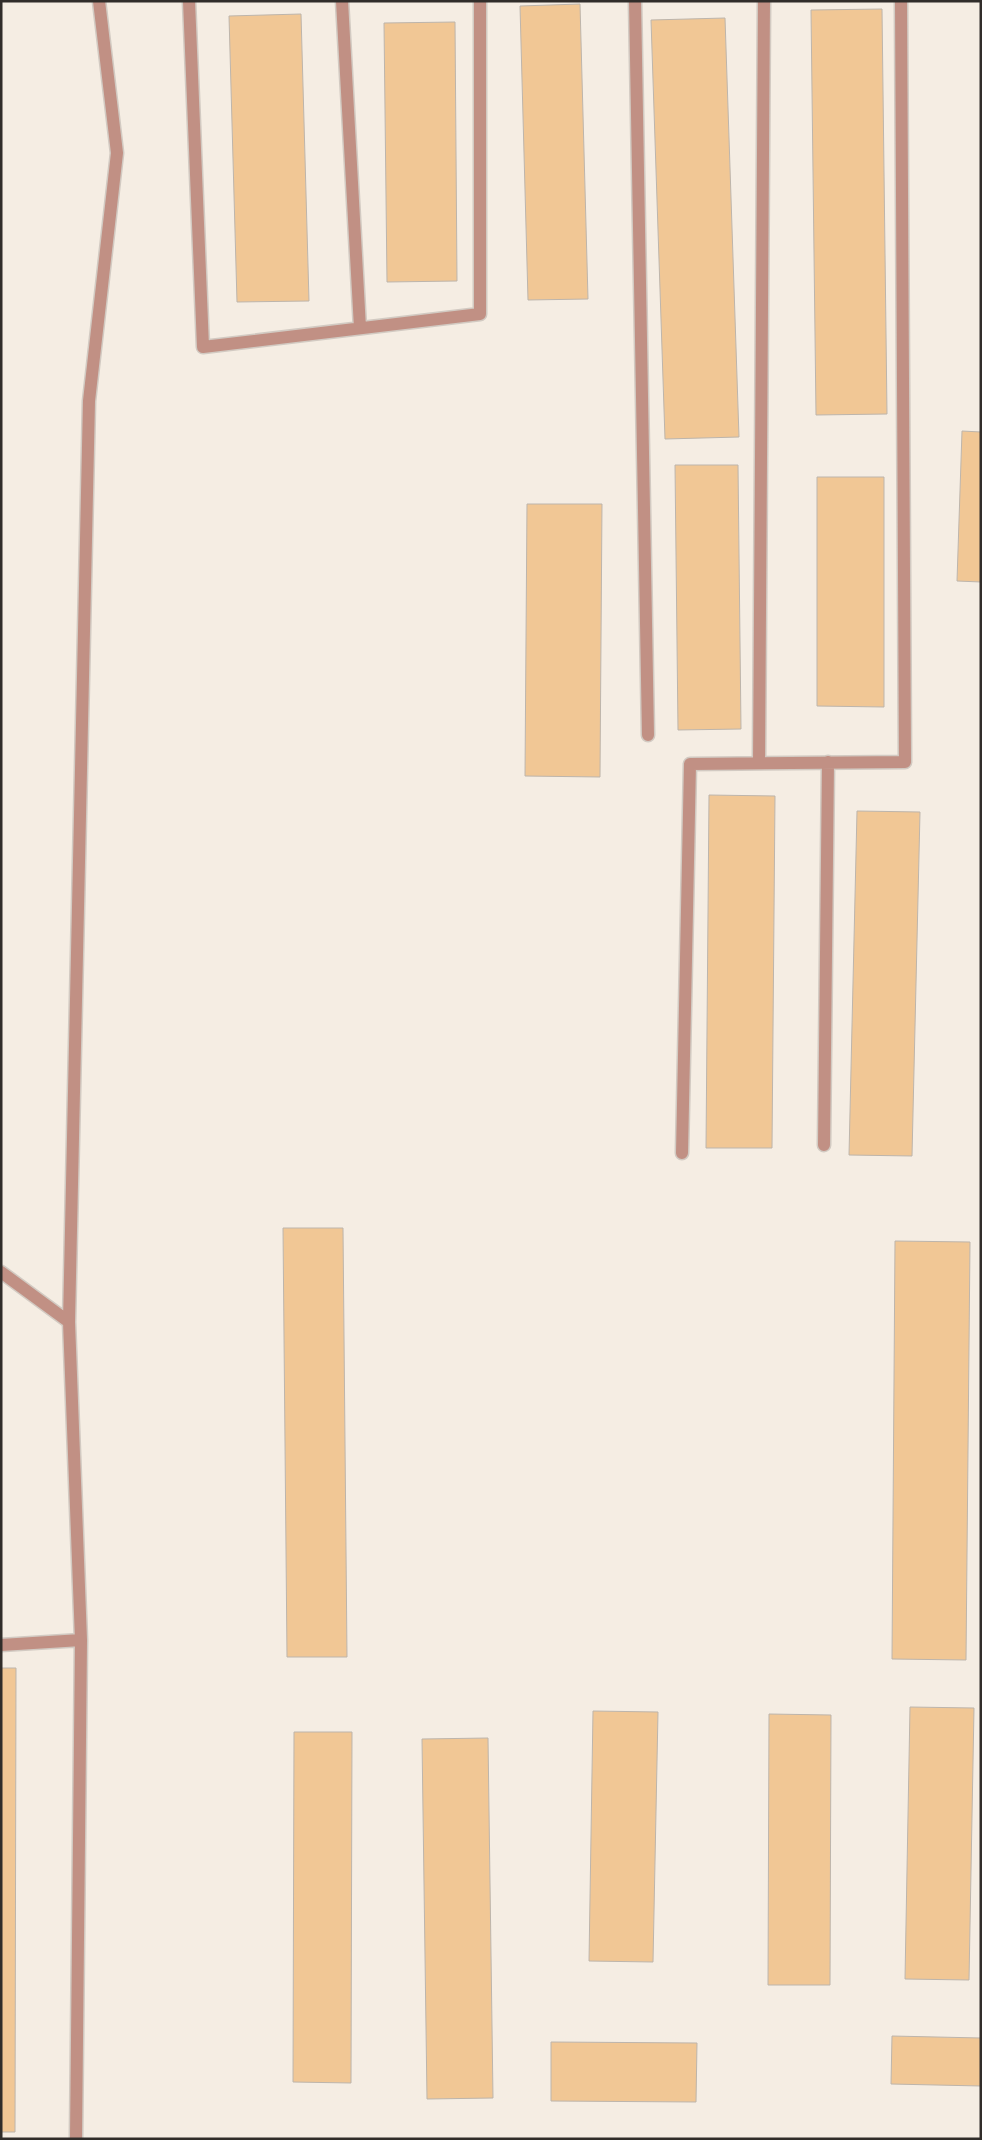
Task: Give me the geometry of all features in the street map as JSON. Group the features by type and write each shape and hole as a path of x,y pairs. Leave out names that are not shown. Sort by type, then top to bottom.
{"street":[{"path":"76,2139 81,1640 69,1322 89,400 117,153 99,1"},
{"path":"189,1 203,347 480,314 480,1"},
{"path":"342,1 360,328"},
{"path":"635,1 648,736"},
{"path":"759,763 764,1"},
{"path":"682,1153 690,764 905,762 901,1"},
{"path":"824,1144 828,762"},
{"path":"1,1272 69,1322"},
{"path":"1,1644 81,1640"}],"building":[{"path":"580,4 588,299 528,300 520,6"},
{"path":"882,9 887,414 816,415 811,10"},
{"path":"301,14 309,301 237,302 229,16"},
{"path":"725,18 739,437 665,439 651,20"},
{"path":"455,22 457,281 387,282 384,23"},
{"path":"962,431 981,432 981,582 957,581"},
{"path":"675,465 738,465 741,729 678,730"},
{"path":"817,477 884,477 884,707 817,706"},
{"path":"527,504 602,504 600,777 525,776"},
{"path":"709,795 775,796 772,1148 706,1148"},
{"path":"857,811 920,812 912,1156 849,1155"},
{"path":"283,1228 343,1228 347,1657 287,1657"},
{"path":"895,1241 970,1242 966,1660 892,1659"},
{"path":"1,1668 16,1668 15,2132 1,2132"},
{"path":"910,1707 974,1708 969,1980 905,1979"},
{"path":"593,1711 658,1712 653,1962 589,1961"},
{"path":"769,1714 831,1715 830,1985 768,1985"},
{"path":"294,1732 352,1732 351,2083 293,2082"},
{"path":"488,1738 493,2098 427,2099 422,1739"},
{"path":"892,2036 981,2038 981,2086 891,2084"},
{"path":"551,2042 697,2043 696,2102 551,2101"}]}
